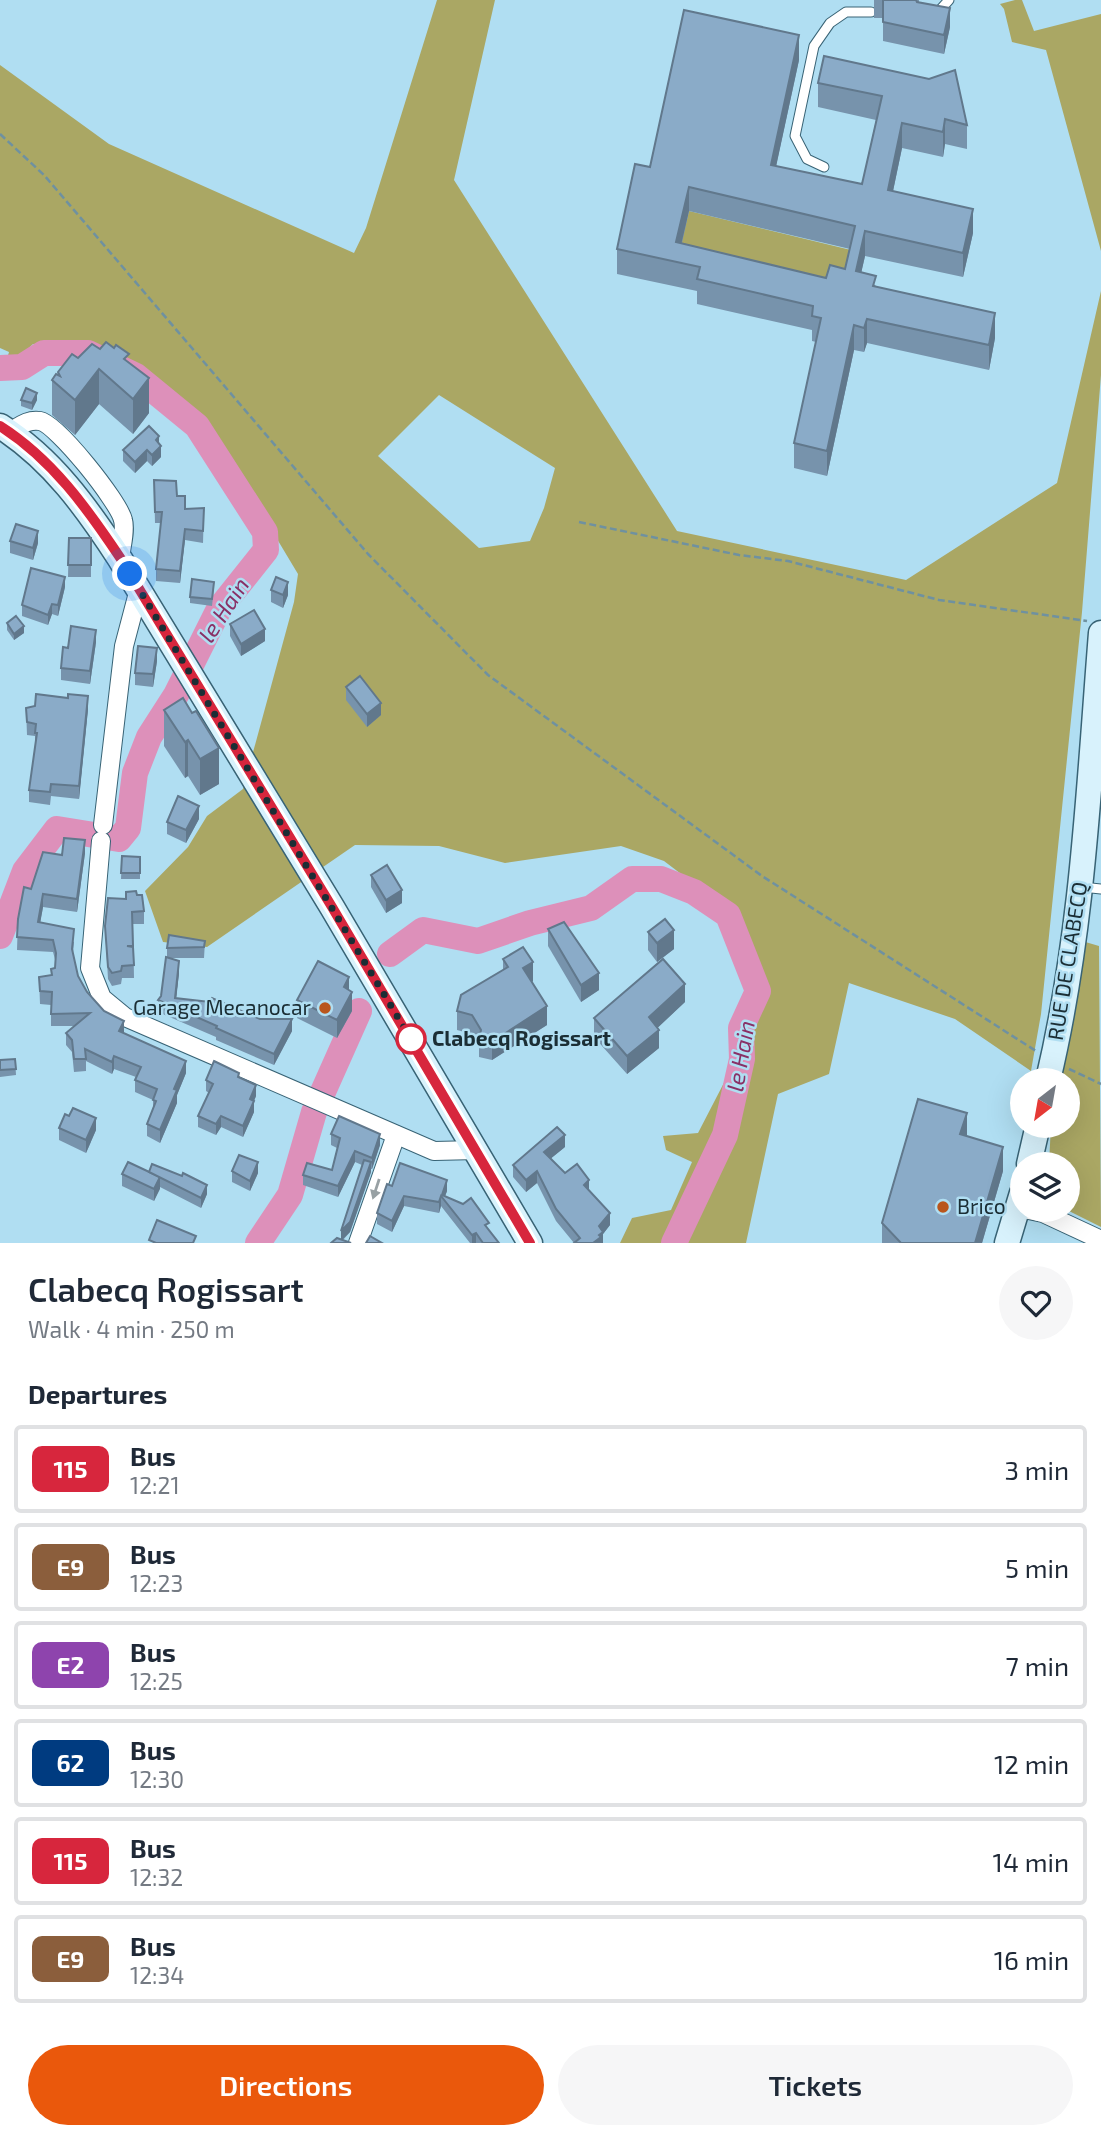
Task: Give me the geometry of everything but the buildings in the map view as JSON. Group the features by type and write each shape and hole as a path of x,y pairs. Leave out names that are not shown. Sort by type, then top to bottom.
{"main road":[{"path":"5,429 40,456 63,480 93,517 121,559 477,1150 530,1243"},
{"name":"RUE DE CLABECQ","path":"1052,1068 1065,995 1091,888 1094,627"},
{"path":"1007,1243 1015,1222"}],"street":[{"path":"139,589 124,646 102,833 90,968 102,998 125,1017 434,1151 477,1150"},
{"path":"344,1243 360,1238 396,1135"},
{"path":"1062,1222 1101,1240"}],"lane":[{"path":"920,14 939,11 949,0"},
{"path":"824,167 807,159 795,136 814,46 830,23 846,12 871,12"}],"path":[{"path":"0,134 44,175 368,554 488,675 762,876 1047,1068"},
{"path":"579,522 739,555 788,561 939,600 1094,627"},
{"path":"1080,1079 1101,1084"}],"shaded area":[{"path":"437,0 495,0 454,180 677,531 906,580 1057,483 1101,291 1101,375 1082,612 1041,1014 1032,1068 1027,1068 955,1019 849,983 829,1074 778,1094 746,1243 620,1243 632,1218 671,1210 692,1162 666,1150 663,1136 698,1133 728,1075 752,1059 746,1040 762,1001 760,971 743,921 664,861 621,846 505,863 439,846 355,845 207,947 163,942 145,891 188,847 207,816 243,789 294,602 298,574 226,454 102,350 33,344 3,373 9,352 0,348 0,65 109,144 354,253 366,228","holes":["439,395 555,468 544,508 530,541 479,548 378,456"]},
{"path":"1022,0 1034,31 1101,14 1101,251 1046,50 1012,42 1004,9 1000,4"},
{"path":"689,211 855,251 845,294 676,266"},
{"path":"1082,941 1099,946 1101,1227 1080,1216 1080,1152 1050,1152 1050,1138 1080,1138 1080,1068 1061,1068"}],"waterway":[{"name":"le Hain","path":"0,368 22,367 44,353 88,353 136,376 197,426 265,532 266,550 219,609 176,695 149,737 135,773 128,828 119,839 57,829 25,871 0,936"},
{"name":"le Hain","path":"390,954 423,930 478,941 530,923 591,908 632,879 661,879 694,892 728,915 758,991 741,1028 742,1059 725,1135 674,1243"},
{"name":"le Hain","path":"258,1243 290,1195 314,1112 359,1011"}],"bus line":[{"name":"115","path":"0,426 40,456 63,480 93,517 121,559 332,907 530,1243"}],"place":[{"name":"Garage Mecanocar","path":"325,1008"},
{"name":"Clabecq Rogissart","path":"411,1039"},
{"name":"Brico","path":"943,1207"}],"route":[{"path":"130,574 411,1039"}]}
